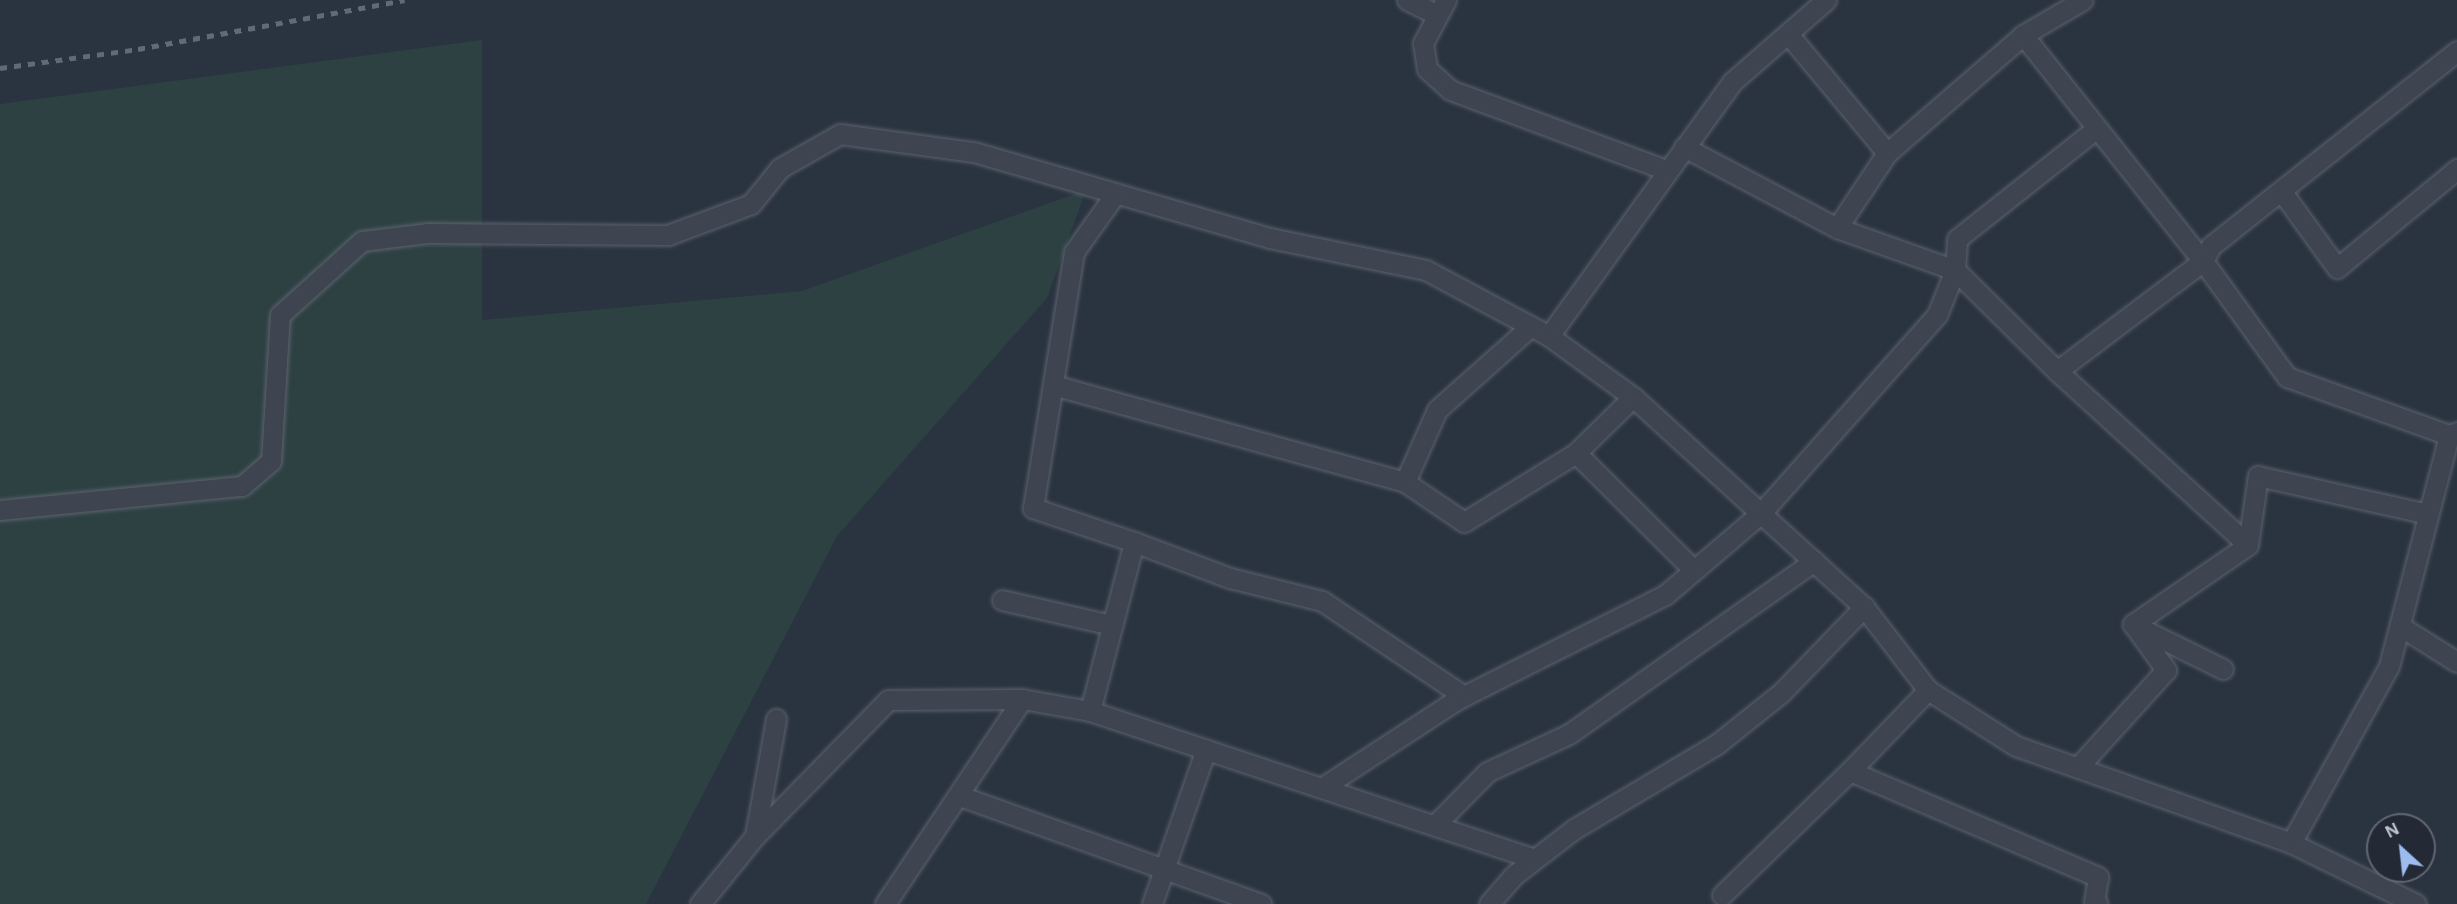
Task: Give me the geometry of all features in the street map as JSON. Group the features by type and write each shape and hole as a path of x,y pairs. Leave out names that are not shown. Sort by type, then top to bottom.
{"street":[{"path":"1407,0 1442,7 1423,43 1427,69 1450,90 1666,170"},
{"path":"1549,336 1666,170 1732,82 1826,0"},
{"path":"1837,228 1887,153 2024,35 2082,0"},
{"path":"1788,34 1887,153"},
{"path":"2024,35 2203,261 2287,377 2453,433 2428,514 2389,666 2291,843"},
{"path":"2057,371 2203,261 2211,246 2457,51"},
{"path":"1323,787 1464,696 1665,595 1761,513 1937,314 1955,270 1957,239 2096,129"},
{"path":"0,510 242,486 271,461 280,315 362,241 427,233 668,235 751,204 780,168 840,134 974,152 1270,238 1426,270 1549,336 1633,397 1864,607 1928,690 2016,746 2291,843 2416,904"},
{"path":"1684,147 1837,228 1955,270 2057,371 2248,545"},
{"path":"2282,192 2337,268 2457,169"},
{"path":"1116,192 1074,252 1033,508 1230,578 1322,601 1464,696"},
{"path":"1405,481 1437,410 1530,327"},
{"path":"1053,385 1405,481 1464,522 1576,453 1633,397"},
{"path":"1576,453 1694,570"},
{"path":"2133,624 2248,545 2258,476 2428,514"},
{"path":"1090,711 1134,542"},
{"path":"1435,825 1487,772 1569,734 1814,561"},
{"path":"1002,600 1112,625"},
{"path":"1489,904 1534,859 1574,829 1717,744 1780,693 1864,607"},
{"path":"2133,624 2223,669"},
{"path":"2079,766 2166,670 2133,624"},
{"path":"2400,626 2457,663"},
{"path":"1722,895 1850,771 1928,690"},
{"path":"700,904 755,836 888,700 1022,699 1090,711 1534,859"},
{"path":"894,903 1022,699"},
{"path":"755,836 776,719"},
{"path":"1152,904 1206,749"},
{"path":"1850,771 2098,877 2094,902 2098,904"},
{"path":"960,796 1162,870 1247,895 1261,904"}],"green space":[{"path":"482,40 482,320 802,291 1086,190 1047,298 837,536 646,904 0,904 0,104"}],"railway":[{"path":"0,68 138,49 405,0"}]}
